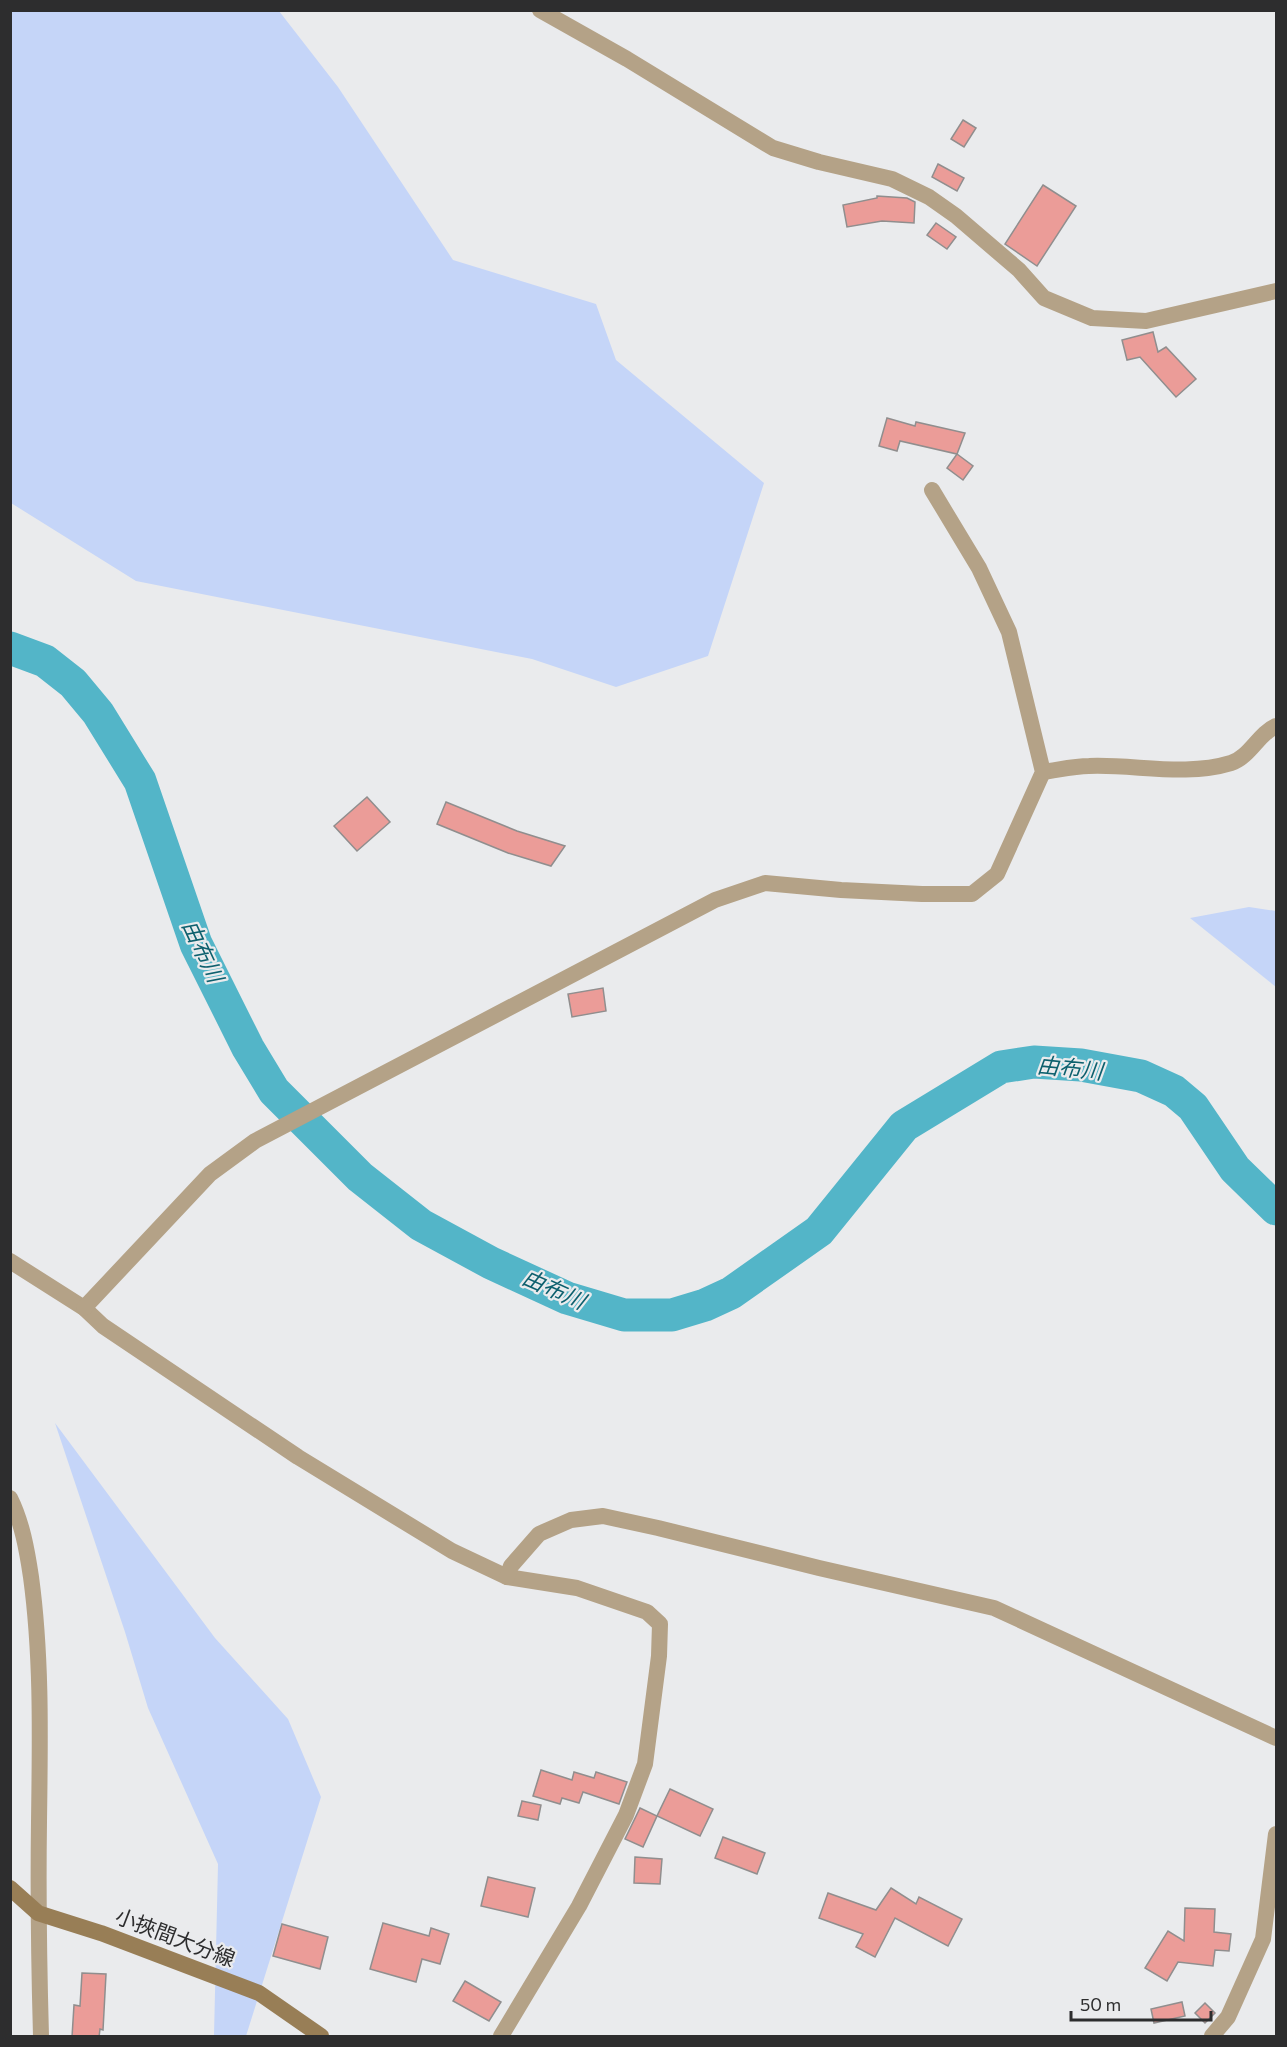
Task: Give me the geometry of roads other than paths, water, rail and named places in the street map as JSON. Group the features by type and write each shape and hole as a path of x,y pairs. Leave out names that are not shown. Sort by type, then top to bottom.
{"main road":[{"name":"小挾間大分線","path":"10,1888 38,1913 101,1934 259,1994 321,2037"}],"street":[{"path":"540,10 627,59 773,148 819,162 892,179 929,197 956,216 1019,270 1044,298 1092,318 1146,321 1276,291"},
{"path":"84,1308 210,1174 255,1141 715,900 765,883 853,891 972,894 997,874 1043,772 1009,632 979,568 932,490"},
{"path":"1043,772 1088,766 1202,770 1234,762 1276,726"},
{"path":"10,1261 84,1308 103,1326 298,1457 452,1551 507,1577 577,1588 647,1612 660,1624 659,1656 645,1764 626,1815 579,1906 501,2037"},
{"path":"10,1498 18,1512 36,1614 40,1729 38,1913 41,2037"},
{"path":"507,1577 511,1566 539,1533 571,1520 603,1516 994,1608 1276,1738"},
{"path":"1212,2037 1228,2017 1263,1939 1276,1834"}],"waterway":[{"name":"由布川","path":"10,648 45,661 73,683 98,713 140,781 196,944 248,1048 274,1091 360,1177 421,1225 491,1263 567,1298 624,1315 672,1315 705,1305 731,1293 819,1231 904,1126 1001,1067 1034,1062 1081,1065 1141,1076 1174,1091 1193,1107 1235,1169 1276,1209"}]}
